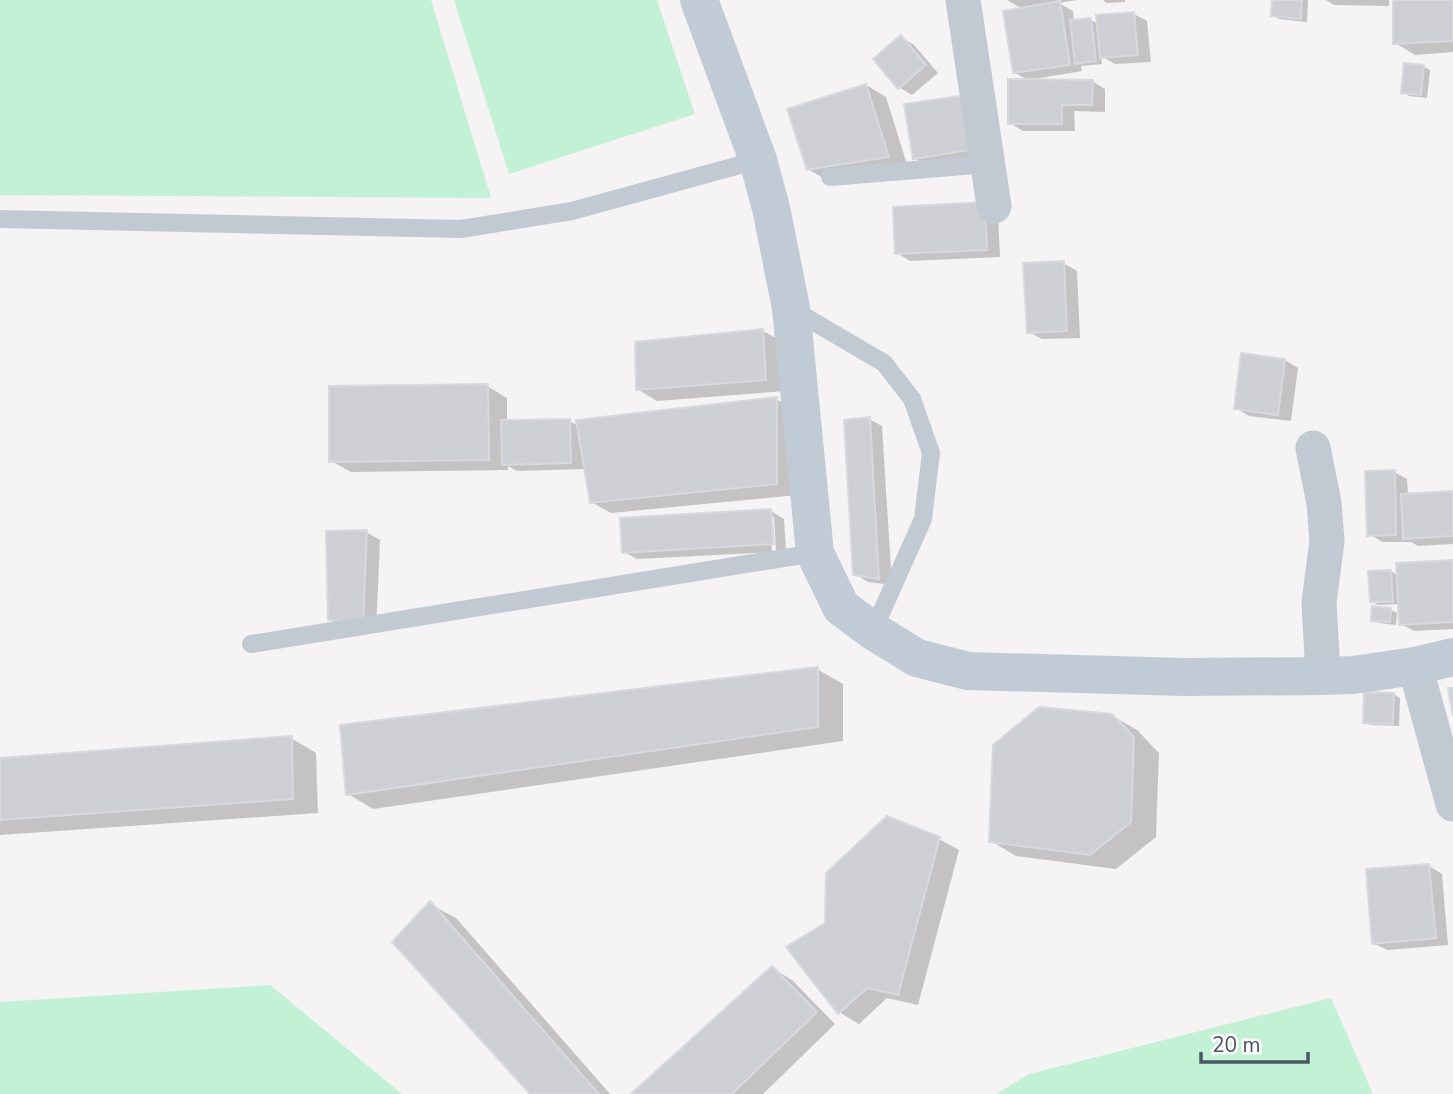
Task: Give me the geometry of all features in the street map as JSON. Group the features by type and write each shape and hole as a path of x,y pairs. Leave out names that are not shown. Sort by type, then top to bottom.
{"street":[{"path":"699,0 758,160 771,208 791,308 815,553 841,607 916,658 968,671 1207,677 1323,676 1353,675 1415,666 1453,657"},
{"path":"963,0 994,206"},
{"path":"1313,448 1324,503 1327,541 1319,602 1323,676"},
{"path":"1415,666 1453,804"}],"lane":[{"path":"0,219 461,229 572,211 758,160"},
{"path":"830,177 988,164"},
{"path":"791,308 884,363 912,399 931,453 923,519 873,631"},
{"path":"251,644 815,553"}],"green space":[{"path":"0,0 431,0 491,198 0,195"},
{"path":"454,0 657,0 695,114 509,174"},
{"path":"270,985 402,1094 0,1094 0,1002"},
{"path":"1331,998 1373,1094 996,1094 1029,1074"}],"building":[{"path":"1272,0 1302,0 1301,19 1271,16"},
{"path":"1393,0 1453,0 1453,41 1393,44"},
{"path":"1060,1 1070,65 1013,73 1003,11"},
{"path":"1134,12 1138,55 1100,58 1096,15"},
{"path":"1091,18 1096,61 1075,64 1070,20"},
{"path":"901,35 926,65 898,89 873,59"},
{"path":"1404,63 1424,65 1421,95 1401,93"},
{"path":"1008,79 1093,80 1092,105 1062,105 1062,124 1008,124"},
{"path":"866,84 889,157 807,170 787,109"},
{"path":"961,96 970,150 913,159 904,104"},
{"path":"985,202 987,250 895,254 893,207"},
{"path":"1064,261 1067,331 1027,333 1023,263"},
{"path":"763,329 766,380 636,390 635,342"},
{"path":"1241,353 1285,359 1278,415 1234,409"},
{"path":"488,384 489,460 329,462 329,386"},
{"path":"777,397 777,484 590,503 576,420"},
{"path":"870,417 879,579 853,575 844,420"},
{"path":"570,419 571,463 502,465 501,420"},
{"path":"1395,470 1396,535 1367,536 1365,471"},
{"path":"1453,491 1453,536 1403,539 1401,494"},
{"path":"771,509 774,544 622,553 620,518"},
{"path":"367,530 363,625 328,620 326,531"},
{"path":"1453,560 1453,622 1399,625 1396,563"},
{"path":"1391,570 1393,602 1370,602 1368,571"},
{"path":"1372,606 1391,608 1390,622 1371,621"},
{"path":"818,667 818,727 346,795 340,725"},
{"path":"1448,688 1453,688 1453,716"},
{"path":"1364,692 1394,693 1393,724 1363,723"},
{"path":"1039,707 1112,714 1134,737 1131,822 1090,855 989,842 993,745"},
{"path":"292,736 293,799 0,820 0,758"},
{"path":"887,816 940,837 898,995 867,988 838,1014 786,947 825,923 826,873"},
{"path":"1429,864 1436,938 1372,944 1366,869"},
{"path":"430,901 599,1094 530,1094 392,942"},
{"path":"772,966 817,1012 732,1094 631,1094"}]}
